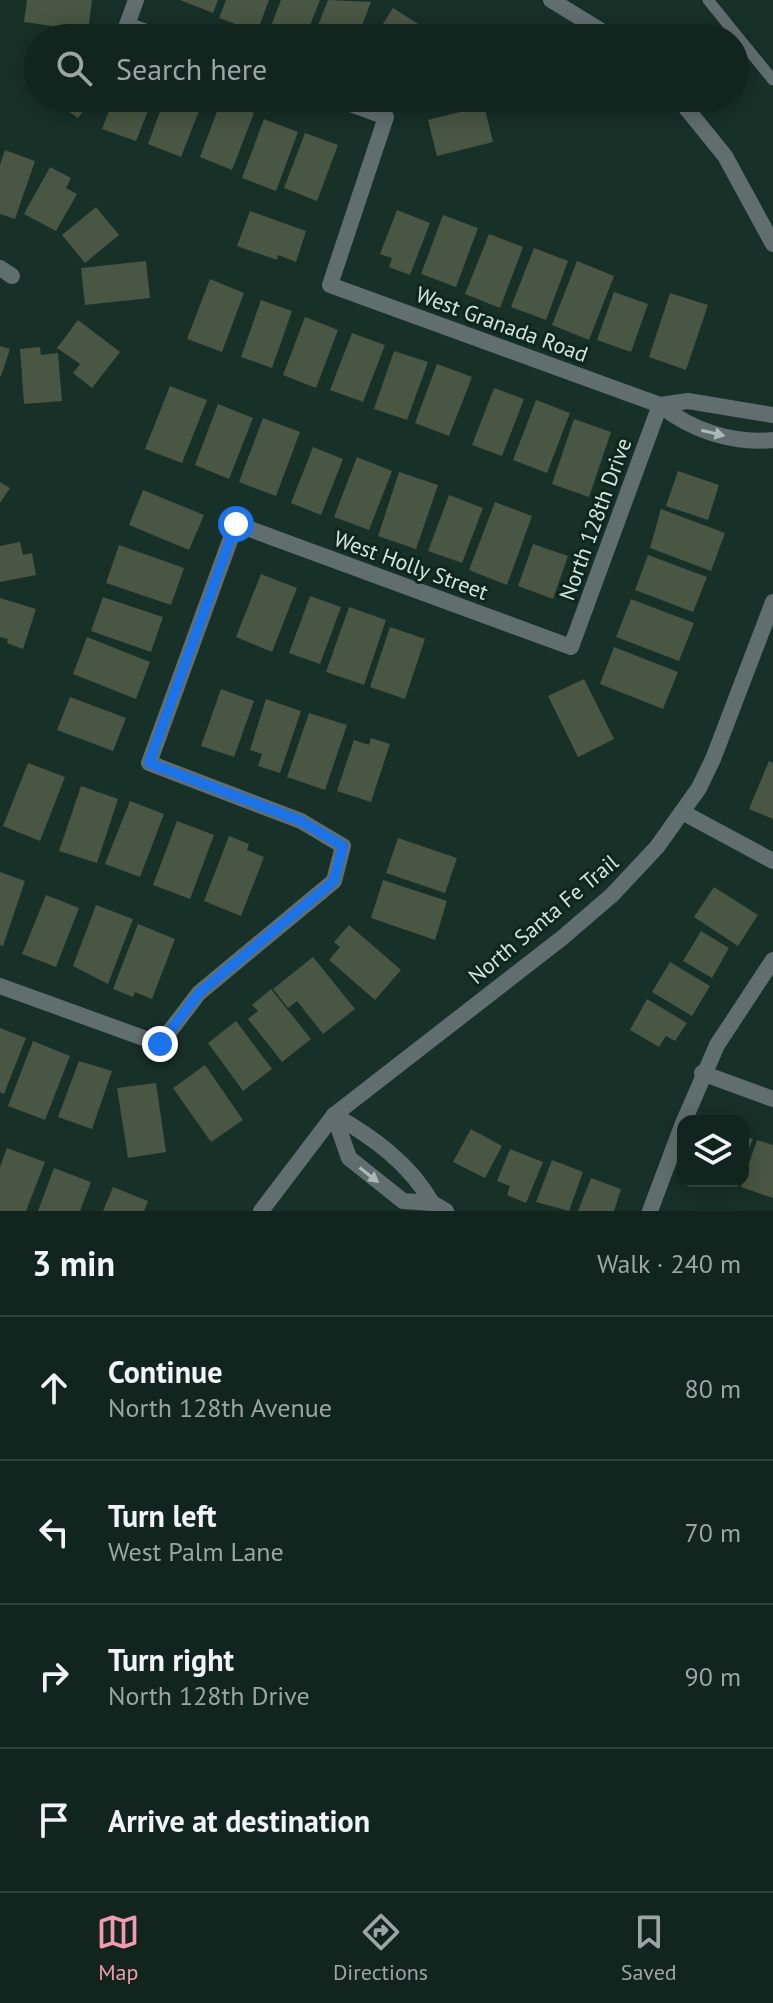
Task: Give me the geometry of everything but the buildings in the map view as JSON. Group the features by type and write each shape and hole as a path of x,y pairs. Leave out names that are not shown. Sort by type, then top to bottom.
{"street":[{"path":"127,24 136,0"},
{"path":"551,0 590,24"},
{"name":"West Granada Road","path":"372,112 386,117 330,285 660,405 684,424 697,429 773,440"},
{"path":"689,112 725,156 773,244"},
{"name":"West Granada Road","path":"660,405 688,401 773,415"},
{"name":"North 128th Drive","path":"571,647 660,405"},
{"name":"West Holly Street","path":"0,986 160,1044 199,993 334,881 343,846 301,821 149,763 236,524 571,647"},
{"name":"North Santa Fe Trail","path":"261,1211 334,1115 601,904 657,847 713,759 773,602"},
{"path":"682,812 773,861"},
{"path":"686,1115 702,1073 773,960"},
{"path":"702,1073 773,1099"},
{"path":"334,1115 349,1158 403,1201 439,1207"},
{"path":"334,1115 366,1133 418,1178 439,1207"},
{"path":"650,1211 677,1138"}],"lane":[{"path":"708,0 728,24"},
{"path":"749,50 773,80"}],"route":[{"path":"160,1044 199,993 334,881 343,846 301,821 149,763 236,524"}]}
